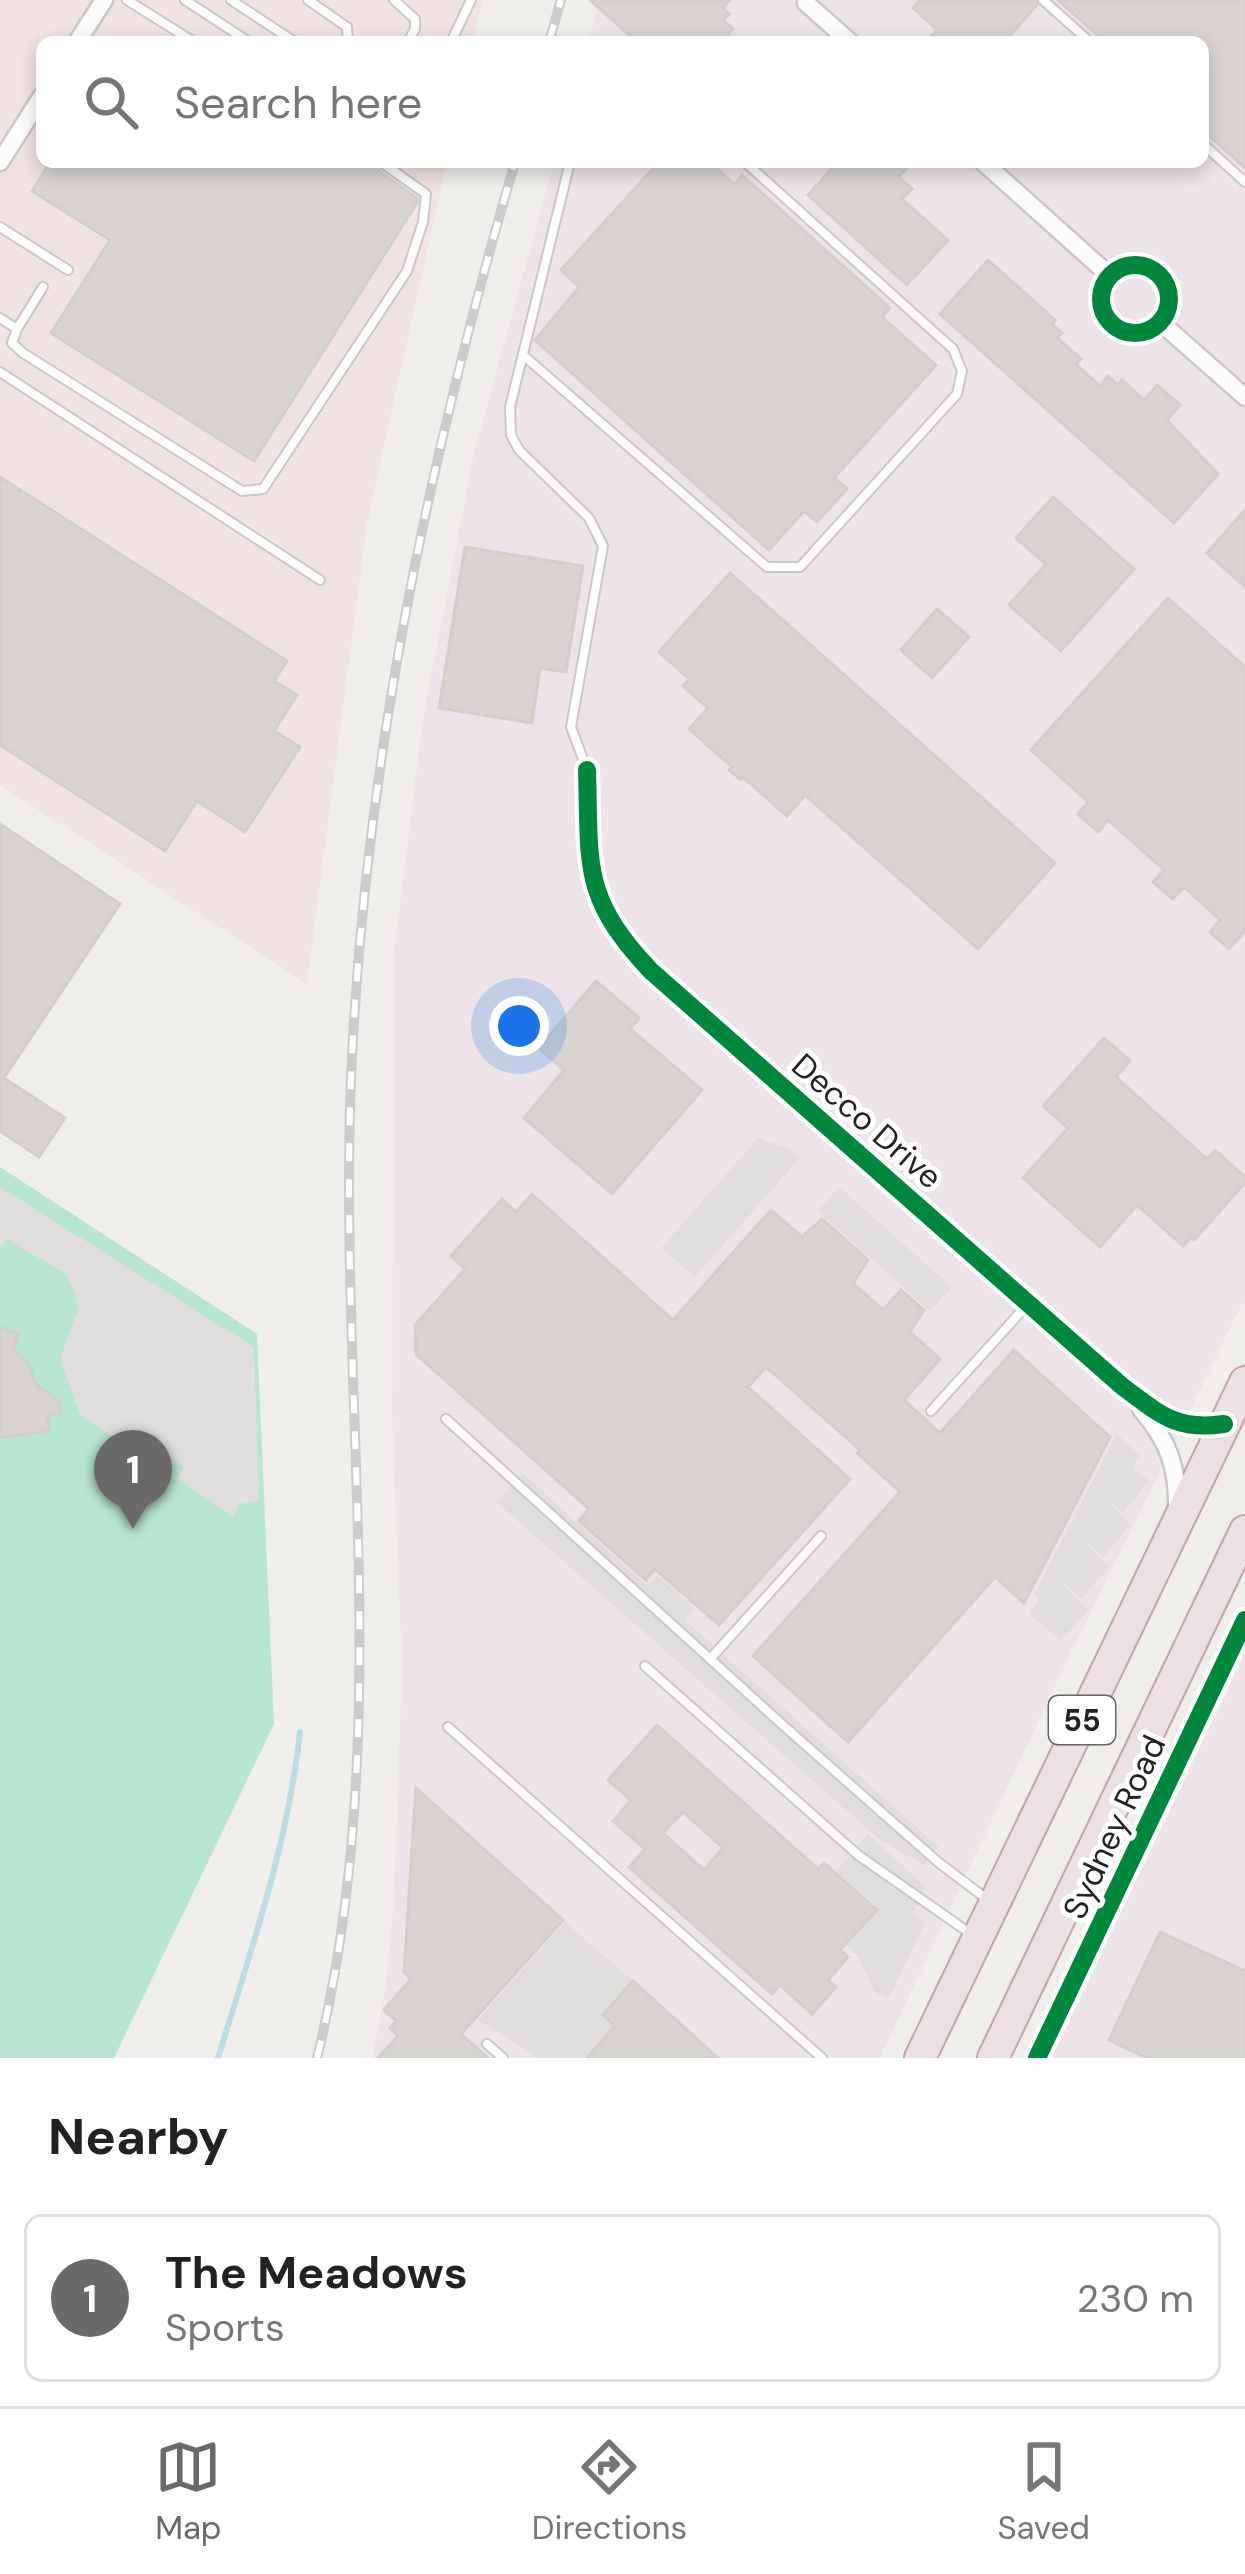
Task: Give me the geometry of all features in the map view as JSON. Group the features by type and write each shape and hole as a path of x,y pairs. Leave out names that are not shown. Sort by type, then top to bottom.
{"highway":[{"name":"55","path":"920,2058 1245,1382"},
{"name":"Sydney Road","path":"993,2058 1245,1531"}],"street":[{"path":"81,36 104,0"},
{"path":"806,3 843,36"},
{"path":"0,161 36,105"},
{"path":"990,168 1110,276"},
{"path":"1139,265 1158,274 1169,303 1160,322 1139,333 1116,327 1102,309 1110,276 1139,265"},
{"path":"1160,322 1245,398"},
{"name":"Decco Drive","path":"587,770 590,866 598,898 619,937 651,971 1123,1387 1173,1422 1192,1427 1224,1424"},
{"name":"Decco Drive","path":"1123,1387 1167,1443 1178,1475 1177,1523"},
{"name":"Sydney Road","path":"1037,2058 1245,1620"}],"lane":[{"path":"128,0 185,36"},
{"path":"185,0 240,36"},
{"path":"231,0 286,36"},
{"path":"308,0 346,28 347,36"},
{"path":"394,0 415,19 411,36"},
{"path":"454,36 471,0"},
{"path":"1043,0 1083,36"},
{"path":"1209,149 1245,182"},
{"path":"44,287 12,343 242,491 263,489 407,271 426,194 389,168"},
{"path":"569,168 510,407 511,435 519,450 589,518 603,546 571,728 587,770"},
{"path":"523,355 767,567 800,567 957,394 962,370 953,349 752,168"},
{"path":"0,226 68,270"},
{"path":"0,318 17,329"},
{"path":"0,372 320,580"},
{"path":"931,1411 1028,1304"},
{"path":"446,1420 938,1862 994,1903"},
{"path":"710,1659 821,1536"},
{"path":"645,1666 858,1855 978,1938"},
{"path":"448,1726 821,2058"},
{"path":"487,2044 503,2058"}],"shaded area":[{"path":"0,0 483,0 474,36 36,36 36,168 446,168 367,524 307,984 0,785"},
{"path":"600,0 1245,0 1245,1298 880,2058 372,2058 386,1985 394,1896 402,1670 392,1416 394,952 423,718 474,453 552,168 1209,168 1209,36 590,36"},
{"path":"758,1138 790,1149 800,1158 695,1277 661,1248"},
{"path":"0,1187 254,1347 259,1501 239,1504 233,1516 177,1479 184,1467 141,1439 133,1451 80,1415 60,1358 78,1311 75,1293 66,1274 7,1239 0,1247"},
{"path":"839,1187 952,1287 930,1311 818,1211"},
{"path":"1117,1434 1141,1456 1133,1467 1149,1481 1123,1513 1103,1497 1130,1524 1104,1557 1081,1538 1109,1567 1082,1598 1059,1580 1088,1610 1061,1641 1030,1614 1039,1598 1034,1595"},
{"path":"522,1473 646,1585 657,1575 694,1608 685,1620 939,1847 924,1865 880,1840 496,1502"},
{"path":"1245,1654 1245,2058 1052,2058"},
{"path":"868,1834 925,1886 913,1914 926,1921 889,1998 875,1993 858,1956 846,1944 878,1908 836,1871"},
{"path":"565,1922 633,1981 603,2014 615,2026 587,2058 537,2058 478,2020"}],"green space":[{"path":"0,1167 257,1334 274,1724 114,2058 0,2058"}],"building":[{"path":"590,0 730,0 723,8 729,14 723,20 733,29 727,36 630,36"},
{"path":"920,0 1035,0 1037,5 1009,36 932,36 937,30 913,8"},
{"path":"1058,0 1245,0 1245,168 1209,135 1209,36 1098,36"},
{"path":"46,168 374,168 417,198 417,203 254,461 51,333 110,240 32,191"},
{"path":"654,168 717,168 734,184 742,175 890,308 882,317 936,365 834,478 847,489 817,522 804,511 769,550 535,340 579,287 561,270"},
{"path":"833,168 907,168 899,177 912,189 902,199 948,240 907,285 808,195"},
{"path":"988,260 1055,320 1052,324 1062,333 1057,338 1081,359 1076,364 1100,386 1108,376 1118,385 1122,380 1144,400 1157,385 1180,405 1167,420 1218,474 1174,523 940,314"},
{"path":"0,477 287,661 274,681 297,695 274,731 300,747 245,832 197,801 165,851 0,745"},
{"path":"1053,497 1134,569 1061,651 1009,605 1046,564 1016,538"},
{"path":"1245,510 1245,587 1207,553"},
{"path":"465,547 583,566 566,672 540,668 532,723 439,708"},
{"path":"730,573 1055,863 978,949 805,795 787,816 729,770 732,767 689,729 708,708 683,686 689,679 659,652"},
{"path":"1168,598 1245,667 1245,931 1229,949 1210,932 1220,920 1184,887 1173,899 1153,882 1164,870 1108,820 1098,832 1078,814 1088,802 1031,750"},
{"path":"937,609 969,637 932,678 901,650"},
{"path":"0,824 120,904 4,1078 65,1118 39,1157 0,1131"},
{"path":"596,981 639,1018 630,1029 702,1090 612,1194 524,1118 564,1070 539,1048"},
{"path":"1104,1038 1130,1061 1116,1077 1207,1159 1215,1150 1245,1177 1245,1183 1194,1240 1191,1237 1183,1246 1137,1205 1100,1247 1023,1178 1068,1128 1043,1106"},
{"path":"532,1194 673,1320 771,1210 802,1237 822,1219 868,1260 853,1283 883,1310 901,1290 924,1310 910,1332 940,1359 904,1400 940,1433 1014,1350 1110,1437 1024,1603 995,1577 848,1742 753,1656 900,1492 766,1367 748,1387 850,1479 719,1625 655,1569 646,1580 579,1521 589,1509 416,1354 415,1325 465,1269 451,1256 502,1199 516,1212"},
{"path":"0,1327 18,1333 13,1350 29,1365 36,1385 59,1401 62,1413 48,1416 49,1431 0,1438"},
{"path":"657,1725 818,1869 824,1863 877,1910 840,1950 848,1957 828,1980 836,1987 812,2014 780,1985 772,1994 629,1867 645,1849 613,1821 631,1800 608,1780","holes":["683,1812 723,1848 704,1870 663,1833"]},
{"path":"416,1788 563,1920 461,2034 488,2058 378,2058 398,2036 390,2028 396,2021 384,2010 411,1979 404,1972"},
{"path":"1160,1932 1245,1971 1245,2058 1147,2058 1109,2040"},
{"path":"633,1981 718,2058 587,2058 615,2026 603,2015"}],"waterway":[{"path":"218,2058 277,1856 300,1732"}],"railway":[{"path":"551,36 561,0"},
{"path":"317,2058 341,1937 354,1815 359,1570 351,1324 351,1079 370,846 405,616 428,501 513,168"}],"cycle path":[{"path":"1135,265 1159,275 1169,299 1159,323 1135,333 1111,323 1101,299 1111,275 1135,265"},
{"path":"587,770 594,879 612,922 651,971 1123,1387 1181,1422 1224,1424"},
{"path":"1037,2058 1245,1620"}],"place":[{"name":"The Meadows","path":"133,1529"}]}
